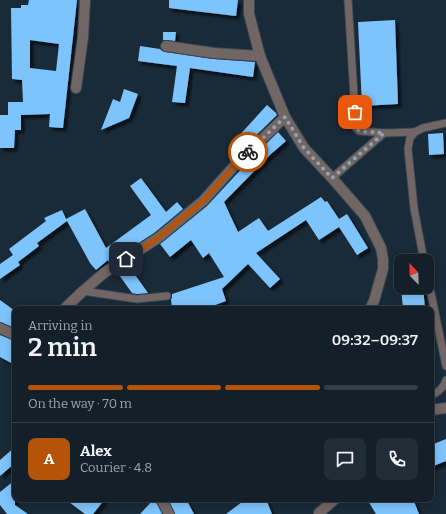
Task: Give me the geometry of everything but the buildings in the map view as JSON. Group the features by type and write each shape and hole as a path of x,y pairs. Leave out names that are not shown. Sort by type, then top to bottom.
{"street":[{"path":"76,88 85,0"},
{"path":"249,0 249,14 260,56 285,117 304,148 365,216 381,248 383,269 372,306"},
{"path":"166,46 214,53 260,56"},
{"path":"67,306 83,290 104,273 158,238 203,201 236,164 285,117"},
{"path":"0,328 12,334"},
{"path":"434,410 446,408"},
{"path":"163,502 169,514"},
{"path":"319,514 332,502"}],"lane":[{"path":"348,0 356,128 359,131 384,133 415,132"},
{"path":"423,254 414,208 408,149 410,138 415,132 423,128 446,123"},
{"path":"332,178 384,133"},
{"path":"83,290 137,299 167,296"},
{"path":"431,294 434,306"},
{"path":"434,308 446,366"},
{"path":"434,394 444,386 446,380"}],"way so far":[{"path":"248,152 285,117 304,148 332,178 384,133 359,131 356,128 355,112"}],"route":[{"path":"126,259 158,238 203,201 248,152"}]}
